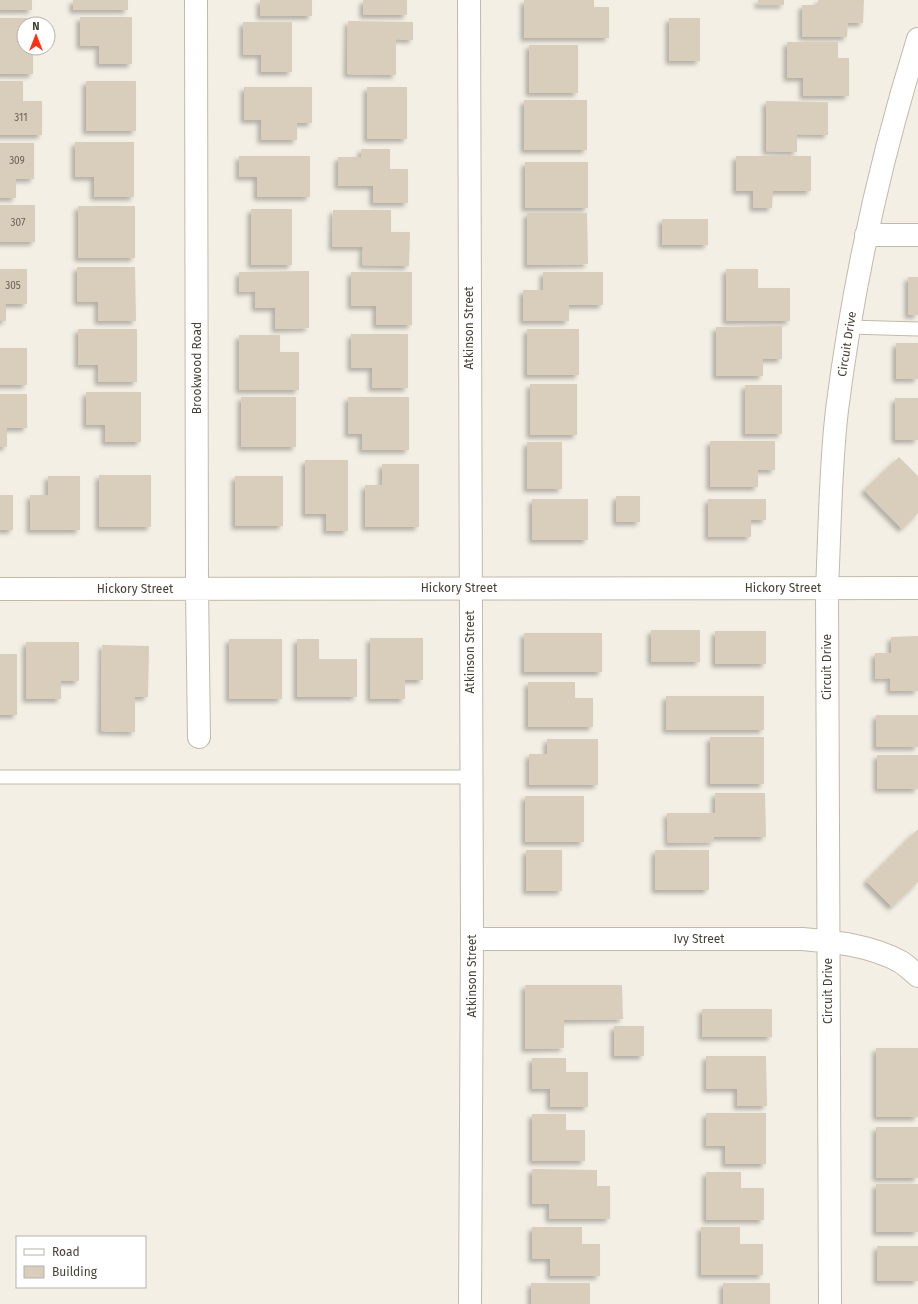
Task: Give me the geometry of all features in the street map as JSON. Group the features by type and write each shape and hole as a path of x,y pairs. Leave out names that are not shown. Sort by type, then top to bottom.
{"street":[{"name":"Brookwood Road","path":"196,0 197,589 199,737"},
{"name":"Atkinson Street","path":"469,0 472,939 470,1304"},
{"name":"Circuit Drive","path":"830,1304 827,588 831,483 837,412 849,327 866,235 886,152 918,39"},
{"path":"866,235 918,235"},
{"name":"Hickory Street","path":"0,589 918,588"},
{"name":"Ivy Street","path":"472,939 802,939 828,941 883,953 902,963 918,976"}],"lane":[{"path":"849,327 918,329"},
{"path":"0,777 471,777"}],"building":[{"path":"0,0 32,0 32,10 0,10"},
{"path":"73,0 128,0 128,10 73,10"},
{"path":"260,0 312,0 312,16 260,16"},
{"path":"363,0 407,0 407,15 363,15"},
{"path":"524,0 594,0 594,7 609,7 609,38 524,38"},
{"path":"758,0 784,0 784,5 758,5"},
{"path":"818,0 864,0 863,23 848,23 847,37 802,37 802,5 818,5"},
{"path":"80,17 132,17 132,64 99,64 99,46 80,46"},
{"path":"0,18 16,18 16,56 33,56 33,74 0,74"},
{"path":"669,18 700,18 700,61 669,61"},
{"path":"348,21 413,22 413,40 396,39 396,75 347,74"},
{"path":"243,22 292,22 292,72 261,72 261,55 243,55"},
{"path":"787,42 838,42 838,58 849,58 849,96 803,96 803,78 787,78"},
{"path":"529,45 578,45 578,93 529,93"},
{"path":"0,81 23,81 23,101 42,101 42,135 0,135"},
{"path":"86,81 136,81 136,131 86,131"},
{"path":"244,87 312,87 312,123 297,123 297,140 261,140 261,120 244,120"},
{"path":"367,87 407,87 407,139 367,139"},
{"path":"524,100 587,100 587,150 524,150"},
{"path":"766,101 828,102 828,135 797,134 797,152 766,151"},
{"path":"75,142 134,142 134,197 94,197 94,177 75,177"},
{"path":"0,143 34,143 34,179 16,179 16,198 0,198"},
{"path":"361,149 390,149 390,169 408,169 408,203 373,203 373,186 338,186 338,157 361,157"},
{"path":"239,156 310,156 310,197 257,197 257,177 239,177"},
{"path":"736,156 811,156 811,191 773,191 772,208 753,208 753,191 736,191"},
{"path":"525,162 588,162 588,208 525,208"},
{"path":"0,205 35,205 35,242 0,242"},
{"path":"78,206 135,206 135,258 78,258"},
{"path":"251,209 292,209 292,265 251,265"},
{"path":"333,210 391,210 391,232 410,232 409,266 362,265 363,247 332,247"},
{"path":"527,213 587,213 588,264 527,265"},
{"path":"662,219 708,219 708,245 662,245"},
{"path":"77,267 135,267 136,321 98,321 98,302 77,302"},
{"path":"0,269 27,269 27,304 6,304 6,321 0,321"},
{"path":"726,269 758,269 758,288 790,288 790,321 726,321"},
{"path":"309,271 309,328 275,329 275,308 255,308 255,291 239,292 239,272"},
{"path":"351,272 412,272 412,325 376,325 376,306 351,306"},
{"path":"543,272 603,272 603,305 569,305 569,321 523,321 523,290 543,290"},
{"path":"908,277 918,277 918,315 908,315"},
{"path":"782,326 782,359 763,359 763,376 716,376 716,327"},
{"path":"78,329 137,329 137,382 98,382 98,365 78,365"},
{"path":"527,329 579,329 579,375 527,375"},
{"path":"351,334 408,334 408,388 372,388 372,368 351,368"},
{"path":"239,335 280,335 280,352 299,352 299,390 239,390"},
{"path":"896,343 918,343 918,379 896,379"},
{"path":"0,348 27,348 27,385 0,385"},
{"path":"530,384 577,384 577,435 530,435"},
{"path":"745,385 782,385 782,434 745,434"},
{"path":"86,392 141,392 141,442 105,442 105,425 86,425"},
{"path":"0,394 27,394 27,428 7,428 7,447 0,447"},
{"path":"241,397 296,397 296,447 241,447"},
{"path":"348,397 409,397 409,450 362,450 362,434 348,434"},
{"path":"895,398 918,398 918,440 895,440"},
{"path":"710,441 775,441 775,470 758,470 758,487 710,487"},
{"path":"527,442 562,442 562,489 527,489"},
{"path":"899,457 918,476 918,513 902,529 864,490"},
{"path":"305,460 348,460 348,531 326,531 326,514 305,514"},
{"path":"382,464 419,464 419,527 365,527 365,485 382,485"},
{"path":"99,475 151,475 151,527 99,527"},
{"path":"48,476 80,476 80,530 30,530 30,495 48,495"},
{"path":"235,476 283,476 283,526 235,526"},
{"path":"0,495 13,495 13,530 0,530"},
{"path":"616,496 640,496 640,522 616,522"},
{"path":"532,499 588,499 588,540 532,540"},
{"path":"708,499 766,499 766,520 751,520 751,537 708,537"},
{"path":"651,630 700,630 700,662 651,662"},
{"path":"715,631 766,631 766,664 715,664"},
{"path":"524,633 602,633 602,672 524,672"},
{"path":"918,636 918,691 890,691 890,678 875,679 875,653 891,653 891,637"},
{"path":"370,638 423,638 423,680 405,680 405,699 370,699"},
{"path":"229,639 282,639 282,699 229,699"},
{"path":"297,639 319,639 319,659 357,659 357,697 297,697"},
{"path":"26,642 79,642 79,681 61,681 61,699 26,699"},
{"path":"102,645 149,646 148,697 135,697 135,732 101,731"},
{"path":"0,654 17,654 17,715 0,715"},
{"path":"528,682 575,682 575,698 593,698 593,727 528,727"},
{"path":"666,696 764,696 764,730 666,730"},
{"path":"876,715 918,715 918,747 876,747"},
{"path":"710,737 764,737 764,784 710,784"},
{"path":"547,739 598,739 598,785 529,785 529,754 547,754"},
{"path":"877,755 918,755 918,789 877,789"},
{"path":"715,793 765,793 766,837 714,837 714,842 668,843 667,813 715,813"},
{"path":"525,796 584,796 584,842 525,842"},
{"path":"918,829 918,882 892,907 866,881"},
{"path":"526,850 562,850 562,891 526,891"},
{"path":"655,850 709,850 709,890 655,890"},
{"path":"525,985 622,985 623,1019 564,1020 564,1048 525,1049"},
{"path":"702,1009 772,1009 772,1037 702,1037"},
{"path":"614,1026 644,1026 644,1056 614,1056"},
{"path":"876,1048 918,1048 918,1117 876,1117"},
{"path":"706,1056 766,1056 767,1106 737,1106 737,1089 706,1089"},
{"path":"532,1058 566,1058 566,1072 588,1072 588,1107 550,1107 550,1089 532,1089"},
{"path":"706,1113 766,1113 766,1164 725,1164 725,1146 706,1146"},
{"path":"532,1114 566,1114 566,1130 585,1130 585,1161 532,1161"},
{"path":"876,1127 918,1127 918,1178 876,1178"},
{"path":"532,1169 597,1170 597,1186 610,1186 610,1219 549,1219 549,1204 532,1204"},
{"path":"706,1172 741,1172 741,1188 764,1188 764,1220 706,1220"},
{"path":"876,1184 918,1184 918,1232 876,1232"},
{"path":"532,1227 582,1227 582,1244 600,1244 600,1276 550,1276 550,1259 532,1259"},
{"path":"701,1227 740,1227 740,1244 763,1244 763,1275 701,1275"},
{"path":"877,1246 918,1246 918,1281 877,1281"},
{"path":"531,1283 590,1283 590,1304 531,1304"},
{"path":"723,1283 770,1283 770,1304 723,1304"}]}
